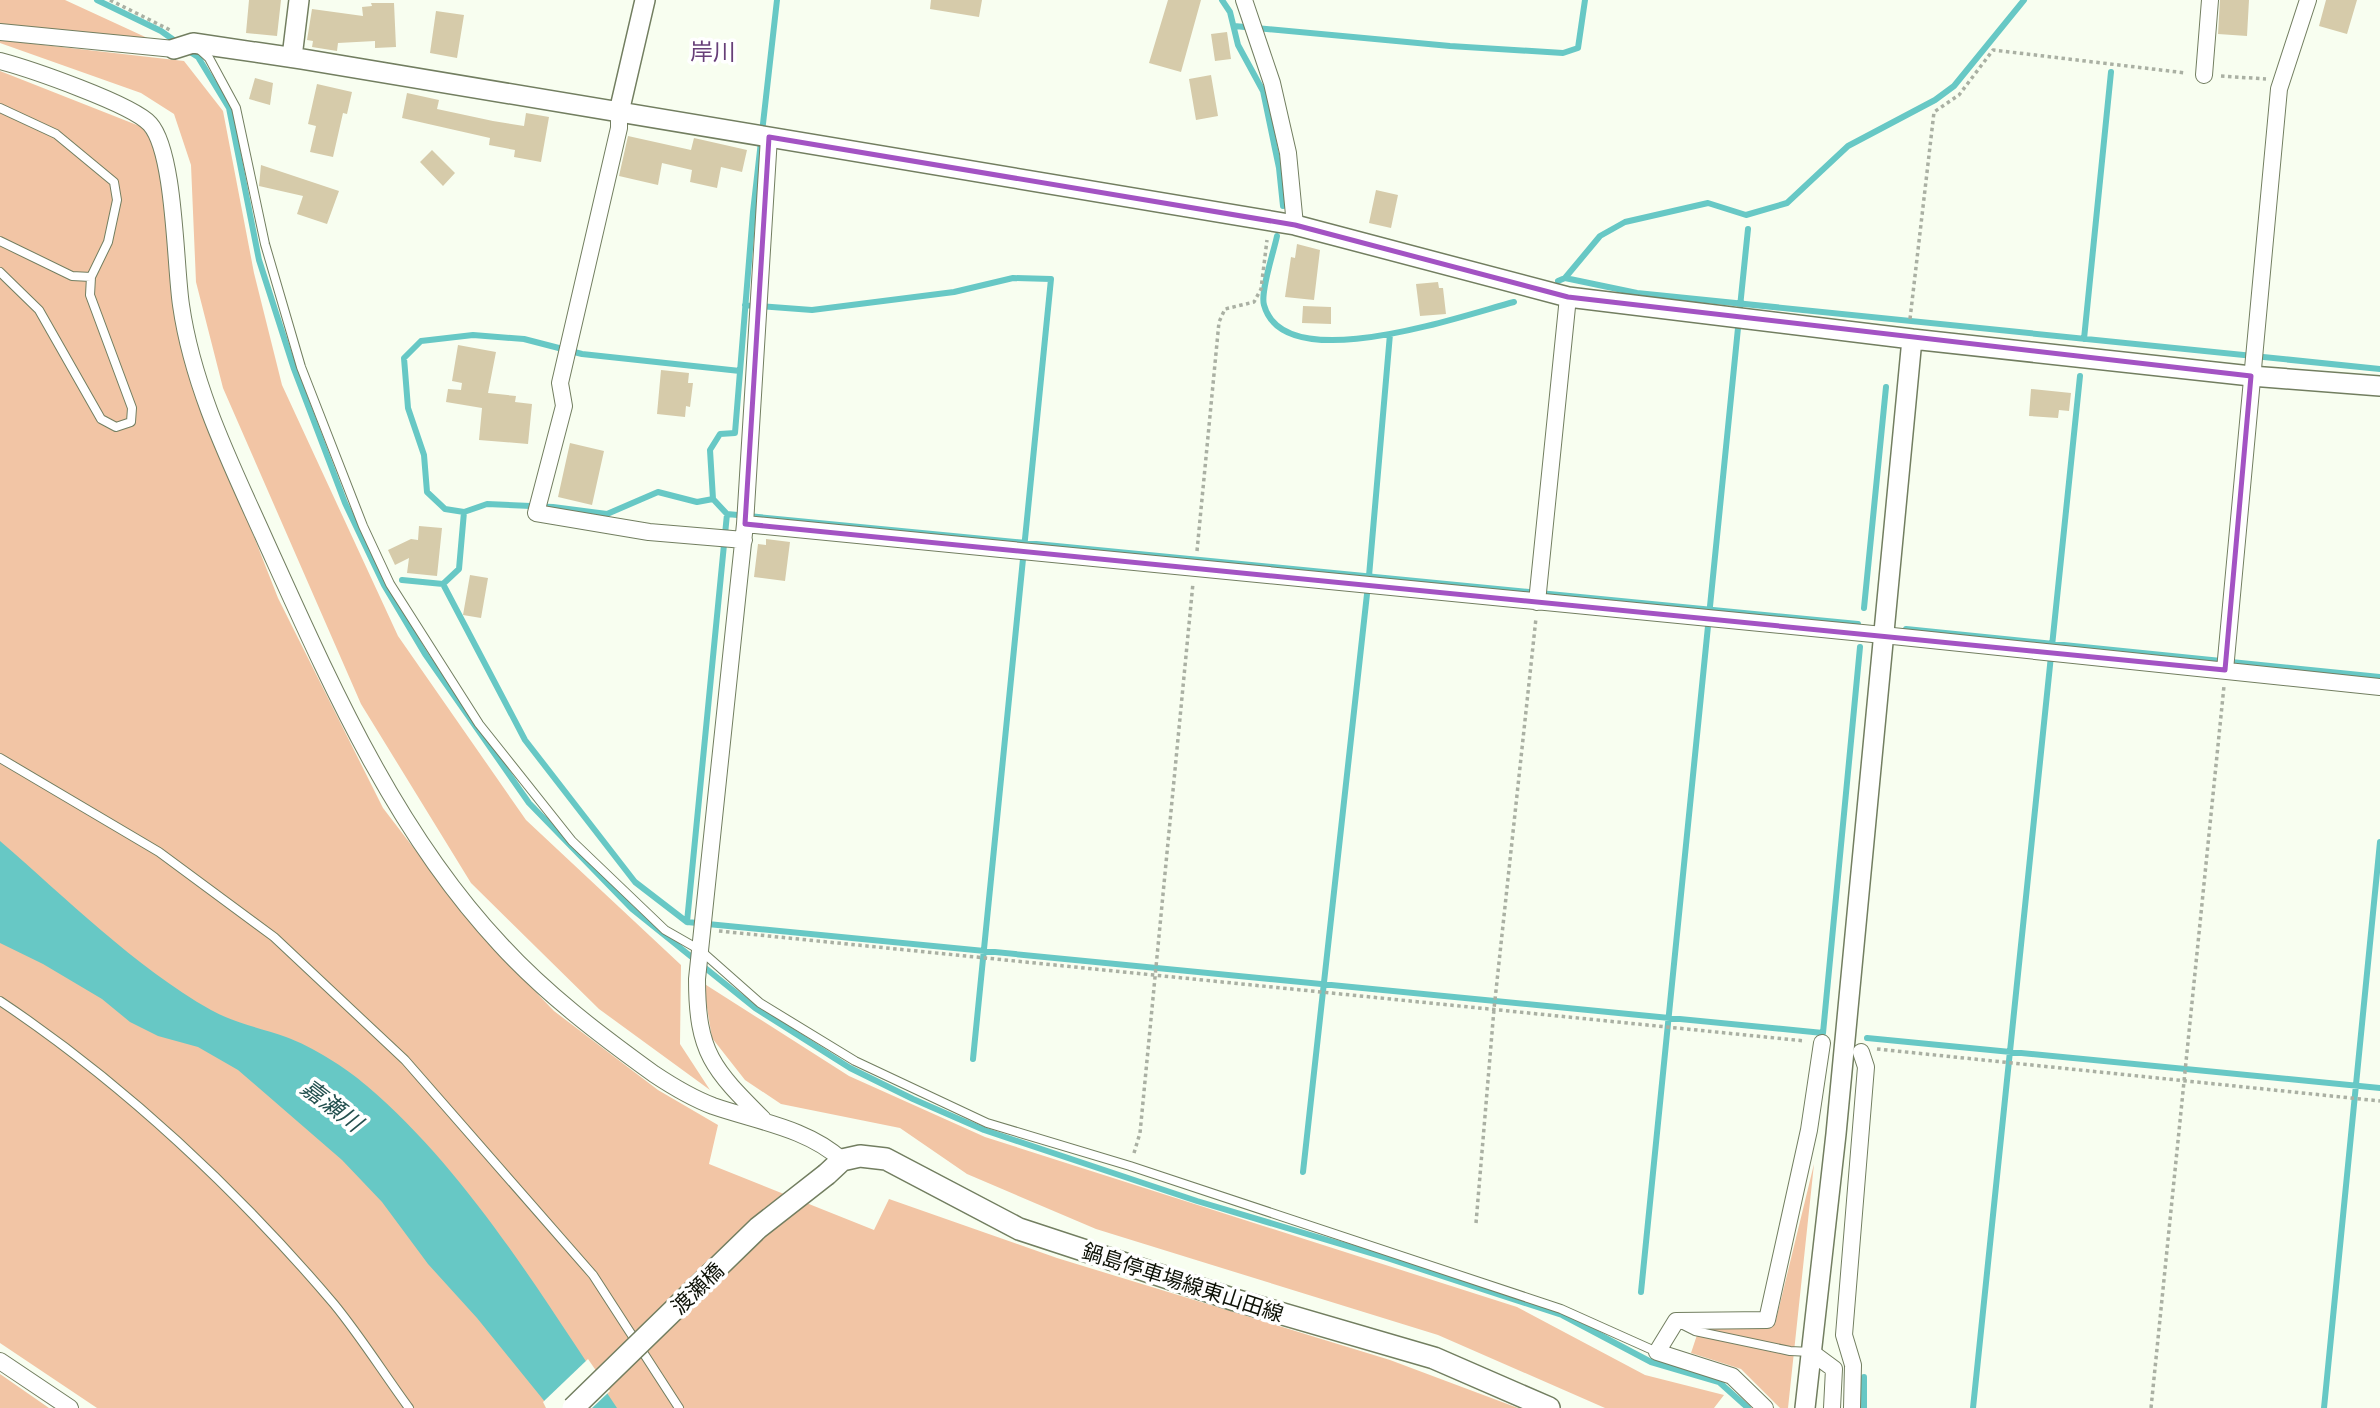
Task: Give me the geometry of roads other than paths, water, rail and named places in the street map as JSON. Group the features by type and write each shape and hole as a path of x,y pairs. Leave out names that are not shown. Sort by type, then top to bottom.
{"main road":[{"name":"鍋島停車場線東山田線","path":"834,1167 860,1156 886,1159 1019,1229 1235,1300 1434,1358 1549,1408"},
{"name":"渡瀬橋","path":"573,1408 758,1228 834,1167"}],"street":[{"path":"292,57 299,0"},
{"path":"645,0 619,112 619,128 560,383 564,406 538,507 649,532 737,530 1023,552 1368,584 1538,594 1708,618 2052,652 2226,662 2380,687"},
{"path":"1244,0 1254,38 1272,83 1288,153 1294,225"},
{"path":"2204,75 2210,0"},
{"path":"2226,662 2281,82 2308,0"},
{"path":"0,32 292,57 1294,225 1568,297 1912,339 2253,362 2380,386"},
{"path":"0,61 106,100 138,114 152,125 167,166 181,308 194,366 213,421 352,724 382,779 449,883 521,965 560,1002 630,1057 670,1084 708,1104 763,1119 817,1142 834,1167"},
{"path":"761,135 760,307 697,979 699,1031 707,1054 728,1084 763,1119"},
{"path":"1538,594 1568,297"},
{"path":"1805,1408 1836,1134 1912,339"},
{"path":"1765,1408 1732,1376 1657,1352 1676,1321 1767,1320 1809,1130 1822,1043"},
{"path":"1852,1408 1853,1366 1844,1335 1866,1066 1861,1052"},
{"path":"1811,1352 1834,1369 1832,1408"},
{"path":"0,1361 70,1408"}],"lane":[{"path":"184,46 209,58 236,108 265,244 302,366 363,526 390,584 480,724 572,841 665,930 700,950 760,1003 855,1061 987,1123 1130,1166 1561,1309 1657,1352"},
{"path":"0,108 56,134 114,182 117,200 108,242 91,277 90,295 132,408 131,422 116,427 102,419 39,310 0,272"},
{"path":"0,242 72,276 91,277"},
{"path":"0,758 159,852 263,929 405,1060 593,1275 679,1408"},
{"path":"0,1002 102,1076 249,1208 336,1306 409,1408"},
{"path":"1676,1321 1695,1331 1790,1351 1811,1352"}],"water":[{"name":"嘉瀬川","path":"0,841 128,953 183,993 220,1015 307,1046 367,1086 404,1120 439,1158 503,1238 617,1408 550,1408 477,1318 428,1264 382,1202 342,1160 238,1070 198,1047 158,1036 130,1022 102,999 43,964 0,943"}],"waterway":[{"path":"97,0 161,31 178,43"},
{"path":"713,499 710,450 720,434 735,433 753,212 777,0"},
{"path":"1222,0 1230,12 1238,45 1263,91 1279,168 1283,206"},
{"path":"1234,26 1450,46 1563,53 1578,48 1585,0"},
{"path":"1558,281 1565,278 1600,236 1625,222 1708,203 1746,215 1787,203 1848,146 1935,100 1954,86 2024,0"},
{"path":"187,50 198,57 229,108 259,260 294,369 345,503 384,585 425,654 529,803 632,909 755,1008 850,1068 913,1099 984,1130 1197,1201 1387,1258 1562,1315 1651,1362 1719,1382 1748,1408"},
{"path":"2084,339 2111,72"},
{"path":"1740,307 1748,229"},
{"path":"1277,236 1266,281 1264,305 1278,327 1304,338 1338,340 1377,336 1418,328 1514,302"},
{"path":"745,305 812,310 954,292 1013,278 1051,279 973,1059"},
{"path":"1565,278 1637,293 2380,369"},
{"path":"1641,1292 1738,328"},
{"path":"1303,1172 1369,576 1390,334"},
{"path":"464,512 445,509 427,492 424,455 408,408 404,358 421,341 473,335 524,339 582,354 740,371"},
{"path":"1973,1408 2080,376"},
{"path":"1864,608 1886,387"},
{"path":"402,580 443,584 459,569 464,512 487,504 553,507 607,514 658,492 697,502 713,499 727,514 1858,624"},
{"path":"727,514 687,922 1823,1033 1860,647"},
{"path":"443,584 525,740 635,882 687,922"},
{"path":"1906,629 2380,677"},
{"path":"2324,1408 2380,842"},
{"path":"1867,1038 2380,1088"},
{"path":"1864,1377 1864,1408"}],"district":[{"name":"岸川","path":"713,51"}]}
